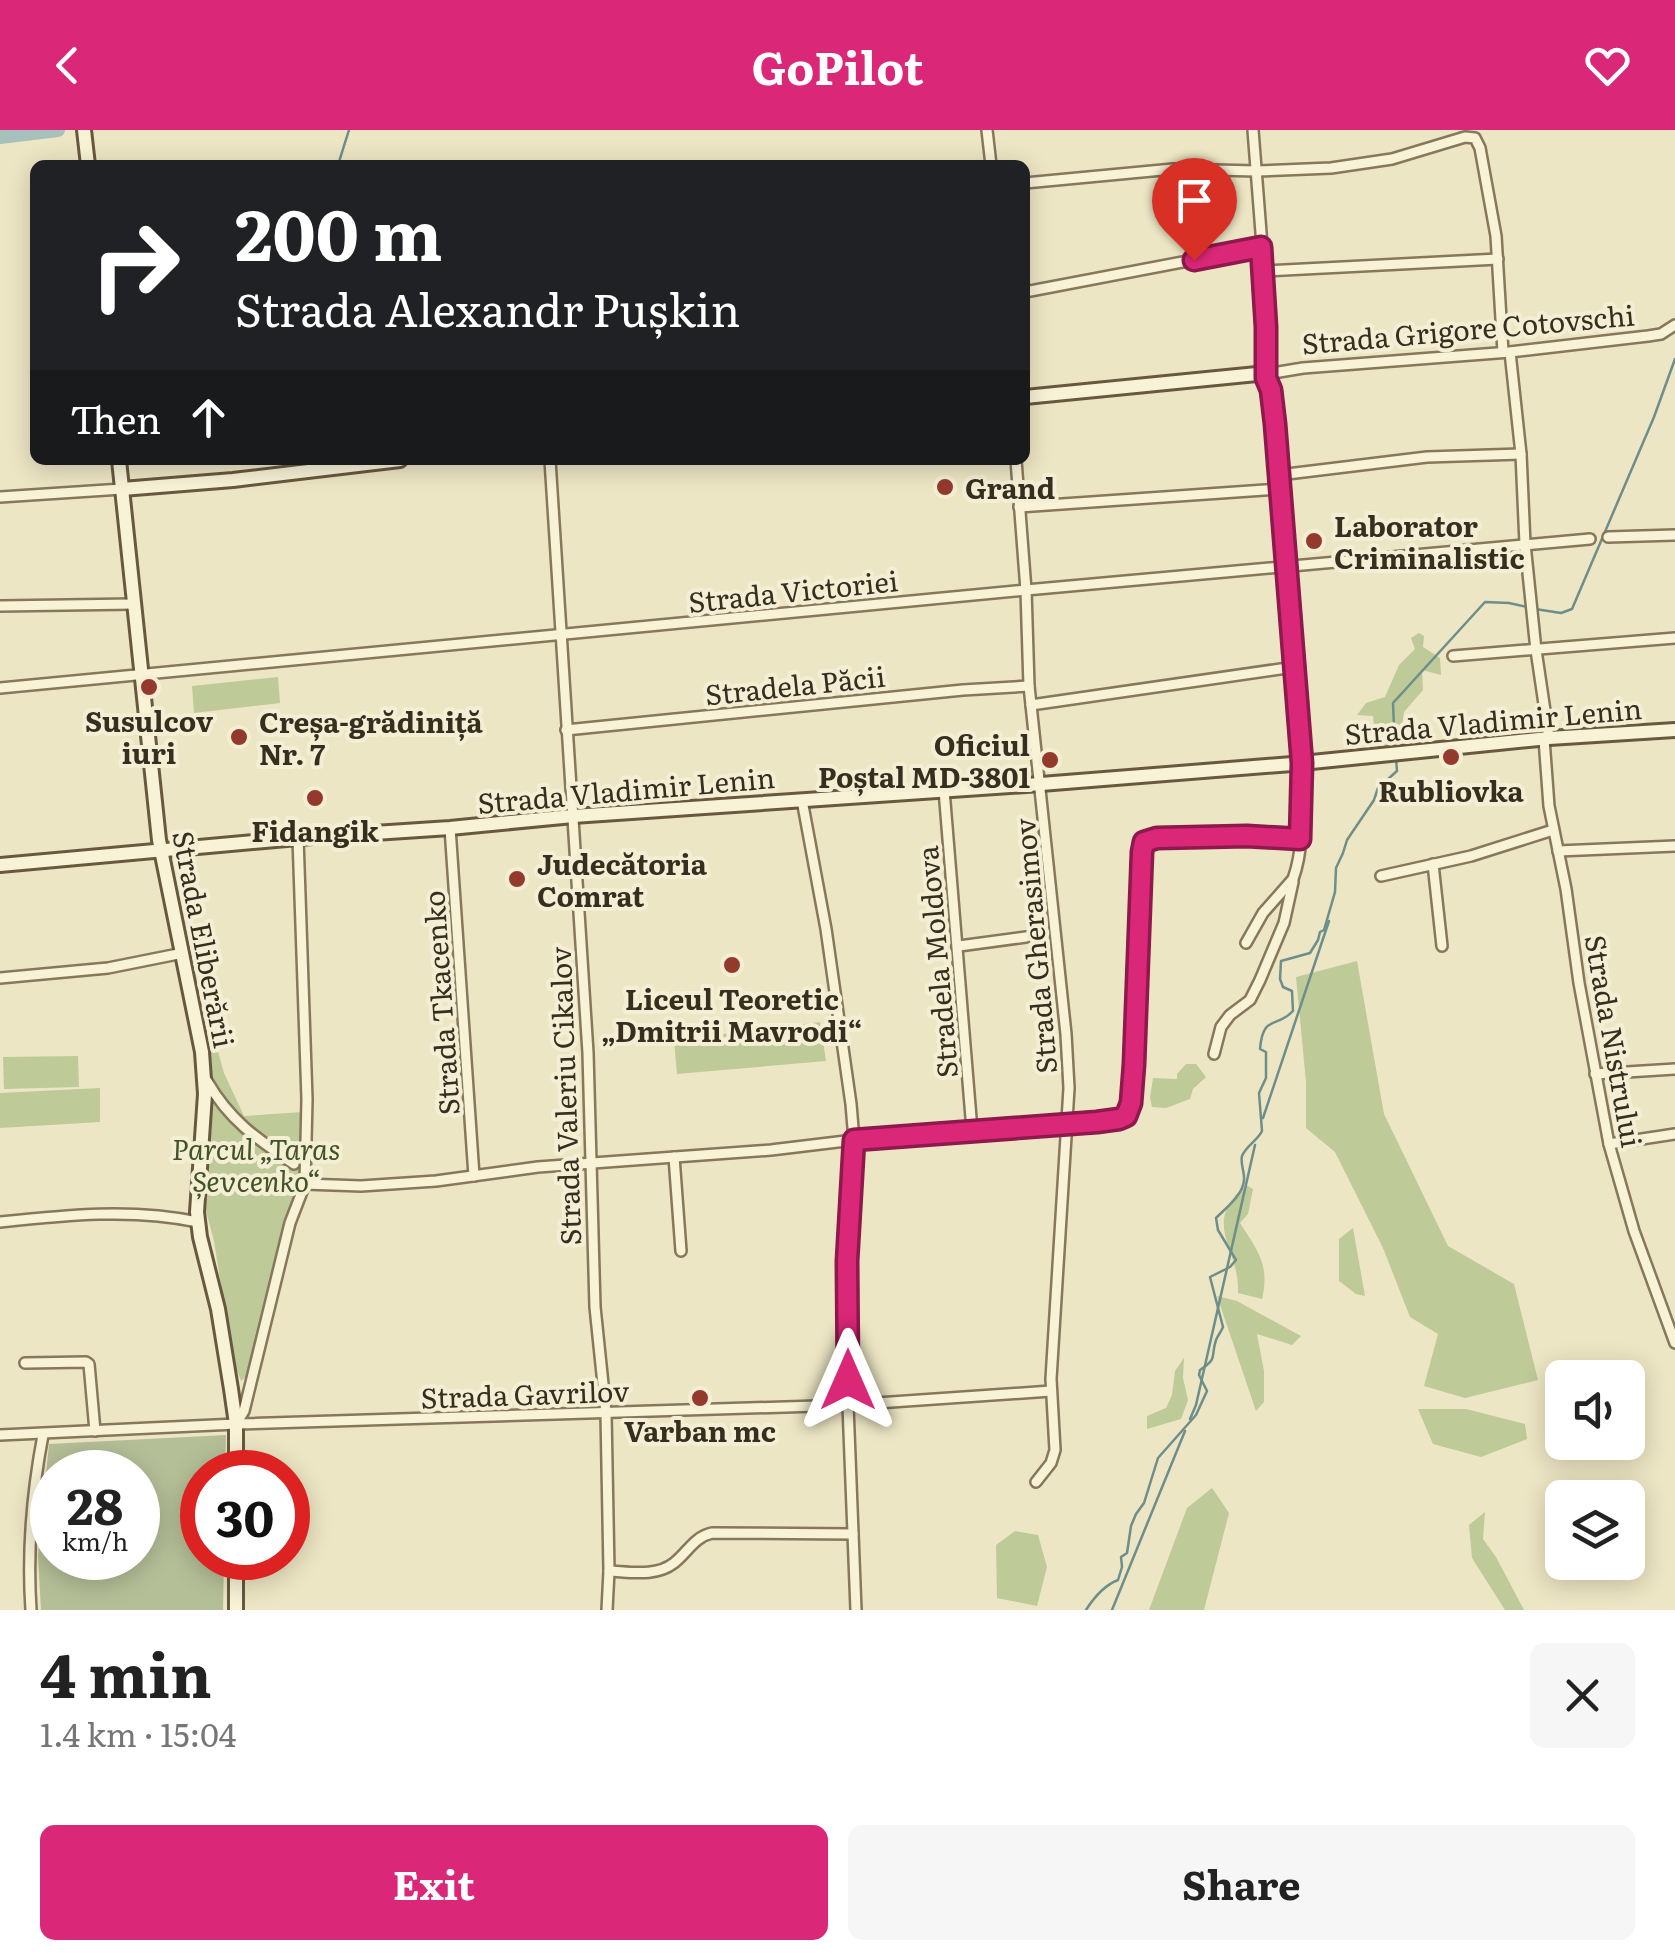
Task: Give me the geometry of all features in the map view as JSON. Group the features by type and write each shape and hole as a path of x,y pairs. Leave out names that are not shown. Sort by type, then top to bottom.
{"main road":[{"path":"84,130 87,160"},
{"name":"Strada Grigore Cotovschi","path":"1030,397 1257,374 1266,378"},
{"path":"1266,378 1271,390 1302,763"},
{"name":"Strada Eliberării","path":"120,465 160,850 205,1077 198,1222 218,1309 236,1424 236,1450"},
{"path":"122,488 358,465"},
{"name":"Strada Vladimir Lenin","path":"0,865 1675,730"},
{"path":"236,1580 236,1610"}],"street":[{"path":"987,130 990,160"},
{"path":"1253,130 1264,272 1266,378"},
{"name":"Strada Nistrului","path":"1257,170 1331,168 1392,159 1465,136 1475,138 1480,148 1492,206 1521,454 1554,830 1579,984 1609,1144 1634,1231 1670,1318 1675,1342"},
{"path":"1030,183 1173,170 1257,170"},
{"path":"1030,291 1261,247"},
{"path":"1264,272 1498,258"},
{"name":"Strada Grigore Cotovschi","path":"1266,378 1273,373 1303,368 1507,352 1661,334 1675,324"},
{"path":"1018,507 1279,482 1427,458 1521,454"},
{"name":"Strada Valeriu Cikalov","path":"550,465 588,1053 595,1307 606,1414 610,1571 607,1610"},
{"name":"Strada Gherasimov","path":"1016,465 1029,686 1069,1088 1051,1391 1055,1450 1036,1482"},
{"path":"0,496 122,488"},
{"path":"1608,537 1675,535"},
{"name":"Strada Victoriei","path":"0,688 1590,539"},
{"path":"0,606 134,604"},
{"path":"1453,656 1675,638"},
{"path":"1031,705 1294,667"},
{"name":"Stradela Păcii","path":"566,730 1029,686"},
{"path":"1214,1054 1220,1027 1250,1000 1284,924 1298,864 1302,763"},
{"name":"Stradela Moldova","path":"944,790 972,1130"},
{"path":"802,800 838,1010 854,1140 847,1261 856,1610"},
{"name":"Strada Tkacenko","path":"450,828 474,1176"},
{"path":"1381,876 1484,852 1554,830"},
{"path":"304,1184 361,1186 436,1181 591,1163 1119,1119 1129,1112 1134,1064 1144,842 1157,838 1247,836 1300,839"},
{"path":"236,1424 244,1410 290,1223 304,1184 307,1098 298,838"},
{"path":"1558,851 1675,846"},
{"path":"1433,864 1442,946"},
{"path":"1246,944 1263,913 1293,879"},
{"path":"958,946 1026,937"},
{"path":"0,978 108,968 183,953"},
{"path":"1595,1074 1675,1069"},
{"path":"205,1077 219,1102 240,1124 294,1164"},
{"path":"1609,1144 1675,1134"},
{"path":"674,1157 682,1251"},
{"path":"0,1222 104,1213 198,1222"},
{"path":"25,1363 89,1364 96,1432"},
{"name":"Strada Gavrilov","path":"0,1435 848,1404 1051,1391"},
{"path":"32,1610 31,1509 42,1435"},
{"path":"610,1571 660,1570 702,1536 712,1533 853,1534"}],"green space":[{"path":"1419,633 1424,636 1423,647 1440,658 1441,675 1422,670 1423,690 1404,712 1399,747 1376,745 1373,716 1357,715 1366,703 1385,697 1399,665 1415,649 1411,638"},
{"path":"278,677 280,703 194,713 192,686"},
{"path":"1357,961 1384,1114 1448,1246 1514,1284 1538,1380 1465,1398 1424,1386 1438,1334 1410,1317 1383,1248 1335,1152 1306,1128 1306,1082 1296,977"},
{"path":"820,1022 826,1061 677,1074 674,1040"},
{"name":"Parcul „Taras Șevcenko“","path":"207,1032 213,1034 224,1073 244,1116 303,1112 304,1166 277,1256 249,1374 241,1381 233,1360 206,1211 211,1104"},
{"path":"78,1056 79,1087 4,1089 3,1057"},
{"path":"1186,1064 1196,1064 1206,1077 1193,1089 1190,1099 1166,1108 1152,1107 1153,1078 1177,1079"},
{"path":"100,1088 100,1122 0,1128 0,1093"},
{"path":"1246,1185 1253,1189 1248,1214 1240,1223 1263,1267 1262,1299 1238,1293 1224,1224 1233,1199"},
{"path":"1353,1228 1365,1296 1339,1281 1339,1239"},
{"path":"1217,1296 1237,1301 1301,1336 1292,1345 1257,1334 1264,1371 1264,1402 1256,1411"},
{"path":"1184,1358 1188,1400 1181,1419 1147,1429 1147,1416 1166,1408 1175,1371"},
{"path":"1418,1409 1466,1409 1525,1424 1527,1439 1481,1457 1433,1444"},
{"path":"226,1435 226,1450 180,1450 180,1580 224,1580 223,1610 41,1610 39,1580 160,1580 160,1450 48,1450 49,1444"},
{"path":"1212,1488 1229,1513 1204,1610 1149,1610 1187,1508"},
{"path":"1485,1512 1483,1539 1524,1610 1505,1610 1472,1558 1469,1525"},
{"path":"1015,1531 1038,1535 1047,1567 1037,1606 997,1598 996,1545"}],"waterway":[{"path":"0,137 58,130"},
{"path":"340,160 349,130"},
{"path":"1535,609 1561,613 1572,609 1675,359"},
{"path":"1395,750 1393,703 1485,602 1527,607"},
{"path":"1086,1610 1108,1585 1118,1580 1131,1526 1144,1503 1158,1458 1196,1415 1207,1391 1200,1370 1212,1360 1223,1327 1210,1277 1236,1260 1218,1230 1216,1218 1241,1191 1242,1156 1262,1131 1259,1093 1266,1078 1266,1052 1260,1049 1264,1031 1293,1011 1292,991 1283,987 1280,979 1281,961 1310,953 1324,930 1335,892 1336,868 1347,840 1378,788 1397,771 1396,758"},
{"path":"1263,1118 1329,921"},
{"path":"1190,1419 1255,1145"},
{"path":"1112,1610 1185,1431"}],"place":[{"name":"Grand","path":"945,487"},
{"name":"Laborator Criminalistic","path":"1314,541"},
{"name":"Susulcov iuri","path":"149,687"},
{"name":"Creșa-grădiniță Nr. 7","path":"239,737"},
{"name":"Rubliovka","path":"1451,757"},
{"name":"Oficiul Poștal MD-3801","path":"1050,760"},
{"name":"Fidangik","path":"315,798"},
{"name":"Judecătoria Comrat","path":"517,879"},
{"name":"Liceul Teoretic „Dmitrii Mavrodi“","path":"732,965"},
{"name":"Varban mc","path":"700,1398"}],"route":[{"path":"848,1380 847,1261 854,1140 1097,1122 1126,1116 1134,1064 1144,842 1157,838 1247,836 1300,839 1302,763 1275,424 1266,378 1261,247 1194,260"}]}
